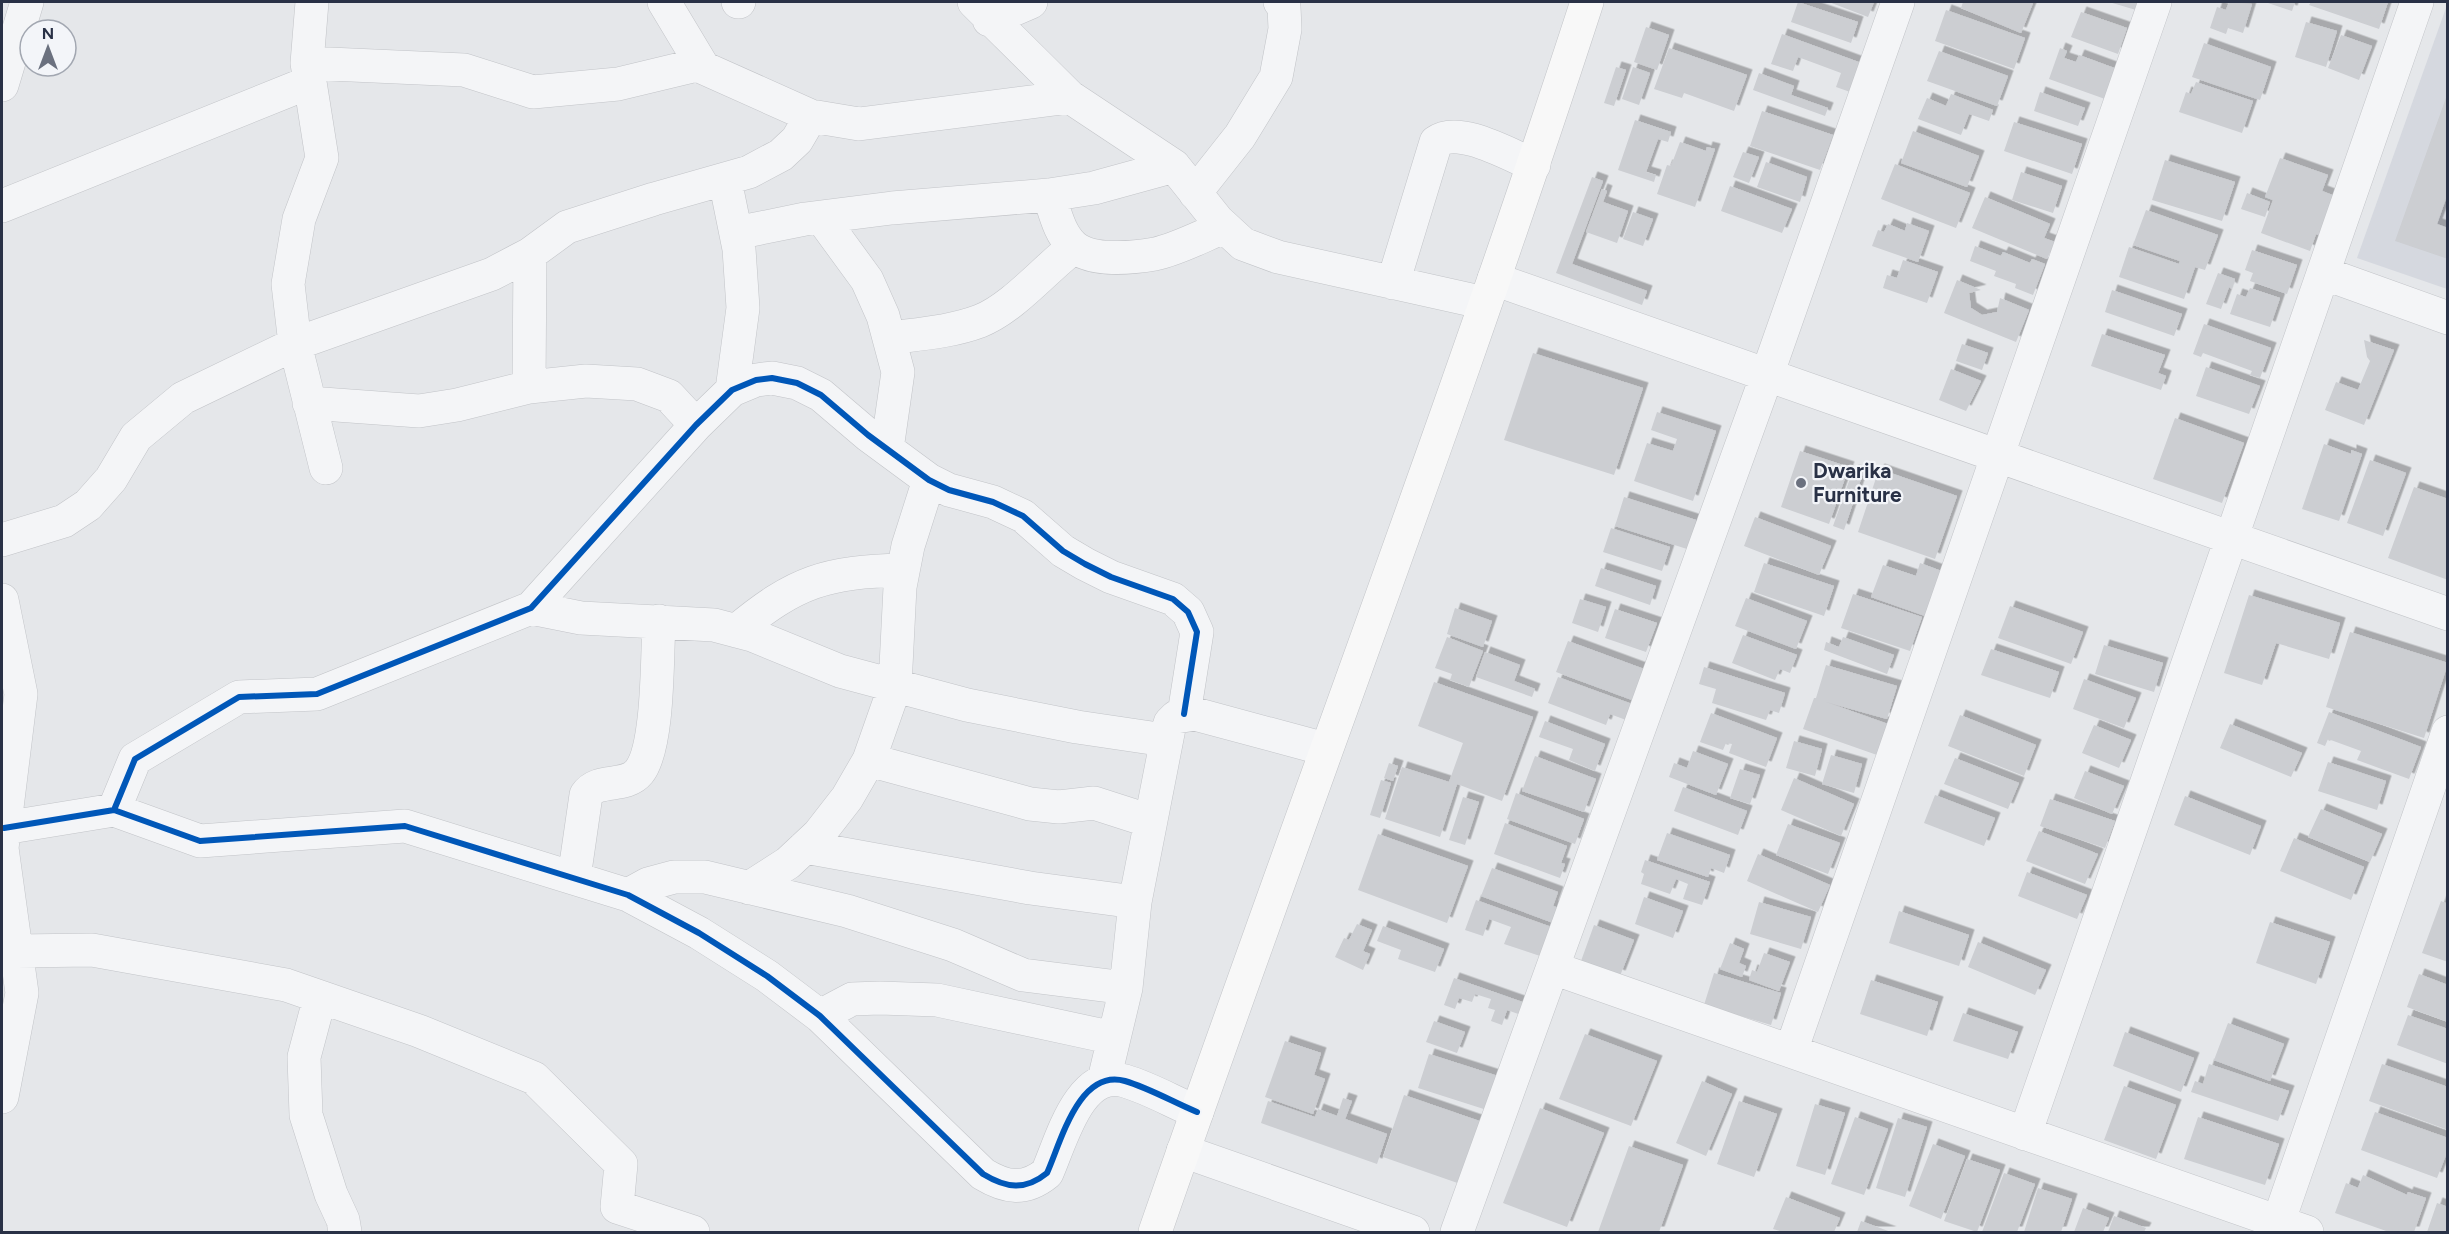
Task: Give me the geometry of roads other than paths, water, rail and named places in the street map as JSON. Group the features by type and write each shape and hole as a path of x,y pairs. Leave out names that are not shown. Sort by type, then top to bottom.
{"street":[{"path":"2,84 27,2"},
{"path":"312,2 309,72 322,158 299,219 288,284 295,344 326,468"},
{"path":"664,2 703,68"},
{"path":"982,11 1031,2"},
{"path":"1195,193 1240,136 1275,77 1285,29 1284,8 1280,2"},
{"path":"1155,1233 1325,749 1490,291 1587,2"},
{"path":"1457,1233 1767,375 1898,2"},
{"path":"1791,1051 2155,2"},
{"path":"2025,1134 2417,2"},
{"path":"982,11 1070,97 1174,166 1224,227 1243,244 1278,257 1393,283 1490,291 1767,375 2448,614"},
{"path":"2,206 309,72 464,70 533,92 618,84 698,65 811,116 859,124 1070,97"},
{"path":"2,540 64,521 80,510 111,479 136,437 183,398 295,344 492,274 530,254 567,227 749,172 781,155 797,140 811,116"},
{"path":"1393,283 1436,141 1444,136 1461,136 1534,165"},
{"path":"736,233 821,217 986,199 1049,195 1094,188 1174,166"},
{"path":"725,180 736,233 743,308 732,390"},
{"path":"1049,195 1060,227 1074,247 1095,255 1156,254 1224,227"},
{"path":"821,217 867,280 883,316 898,372 887,449"},
{"path":"889,338 952,329 981,321 1002,308 1074,247"},
{"path":"529,387 530,254"},
{"path":"2323,273 2448,318"},
{"path":"114,810 135,759 239,697 317,694 531,608 696,425 732,390 756,380 772,378 797,382 822,395 887,449 929,480 949,490 993,502 1023,516 1063,551 1085,564 1111,577 1173,599 1188,612 1197,632 1150,821 1135,902 1126,988 1104,1080"},
{"path":"309,403 419,411 458,405 529,387 586,381 637,384 669,396 696,425"},
{"path":"749,888 788,863 805,847 847,798 869,760 895,686 900,587 929,480"},
{"path":"736,631 768,604 827,576 866,571 903,570"},
{"path":"2,600 21,694 2,841 17,951 2,1097"},
{"path":"531,608 581,618 714,625 736,631 840,671 967,705 1033,718 1174,727 1195,714 1325,749"},
{"path":"574,878 583,804 590,789 631,779 639,772 645,761 653,725 658,621"},
{"path":"1553,968 2293,1228 2448,732"},
{"path":"869,760 1030,804 1059,807 1094,803 1150,821"},
{"path":"2,841 114,810 200,841 405,826 628,895 699,933 758,970 820,1016 983,1174 1001,1185 1021,1187 1036,1182 1047,1173 1081,1097 1091,1086 1104,1080 1123,1080 1197,1112"},
{"path":"805,847 1030,888 1135,902"},
{"path":"628,895 648,884 674,877 705,877 858,914 953,945 1023,975 1126,988"},
{"path":"17,951 92,950 286,986 419,1031 534,1078 621,1164 616,1220 693,1233"},
{"path":"320,997 304,1057 306,1115 331,1194 343,1220 345,1233"},
{"path":"820,1016 852,999 937,1000 1114,1038"},
{"path":"1183,1151 1413,1233"}],"place":[{"name":"Dwarika Furniture","path":"1801,483"}]}
